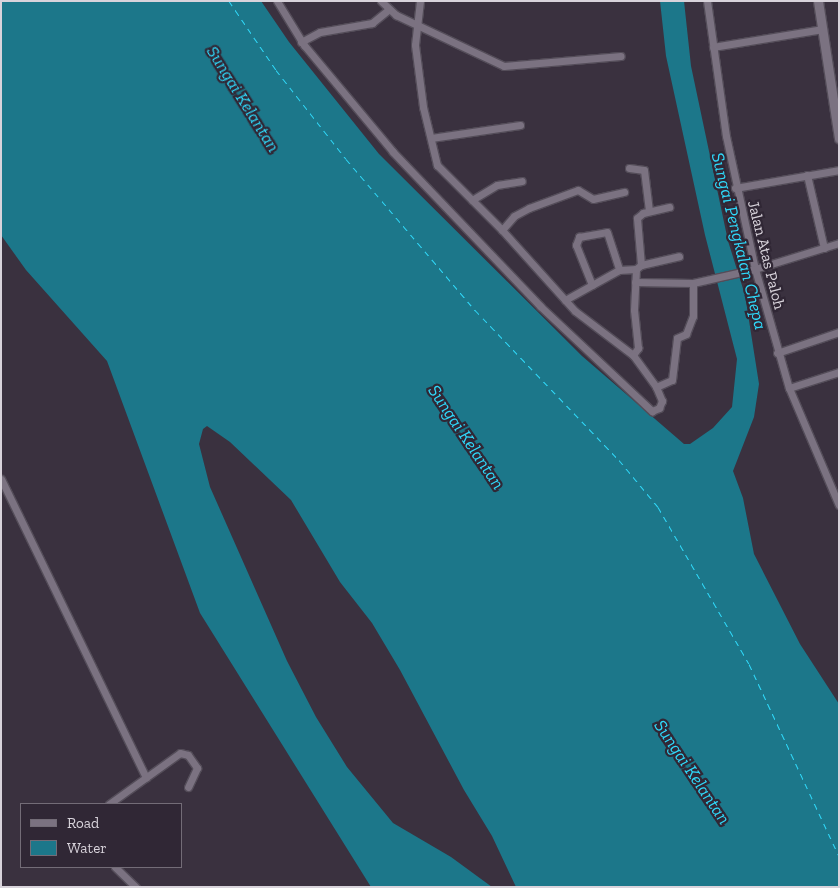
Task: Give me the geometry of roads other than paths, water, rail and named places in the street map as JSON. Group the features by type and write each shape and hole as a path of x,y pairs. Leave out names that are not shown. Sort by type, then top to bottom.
{"main road":[{"path":"818,1 836,100 839,138"}],"street":[{"path":"277,1 301,42 431,194 540,306 652,411 659,408 662,401 656,386 633,355 622,350 566,300 502,230 436,163 430,138 415,45 420,1"},
{"path":"381,1 388,10 418,26 504,66 621,56"},
{"name":"Jalan Atas Paloh","path":"707,1 736,188 755,269 777,353 789,388 838,502"},
{"path":"301,42 320,32 372,23 388,10"},
{"path":"713,47 822,29"},
{"path":"430,138 520,125"},
{"path":"629,168 644,170 649,212"},
{"path":"736,188 839,170"},
{"path":"807,175 824,248"},
{"path":"472,200 497,184 522,181"},
{"path":"502,230 514,216 529,208 578,190 593,199 624,192"},
{"path":"633,355 638,348 635,282 638,267 637,218 649,212 669,207"},
{"path":"592,284 576,245 579,237 607,232 619,270"},
{"path":"635,282 697,282 755,269 839,243"},
{"path":"566,300 619,270 679,256"},
{"path":"656,386 672,380 677,338 686,334 693,316 697,282"},
{"path":"777,353 839,332"},
{"path":"789,388 839,372"},
{"path":"1,480 146,778"},
{"path":"110,803 183,752 197,770 188,788"},
{"path":"116,868 136,887"}],"water":[{"name":"Sungai Kelantan","path":"1,1 261,1 289,42 379,154 582,356 684,444 690,444 713,428 732,407 737,359 705,235 666,56 660,1 684,1 691,66 728,241 745,295 759,384 754,417 733,471 743,498 754,554 800,644 839,704 839,887 516,887 492,836 464,790 400,670 372,623 340,582 291,500 230,442 207,426 203,429 199,444 210,487 287,661 316,717 347,767 393,823 451,857 492,887 371,887 200,613 107,361 26,270 1,235"}],"water label":[{"name":"Sungai Pengkalan Chepa","path":"739,241"}]}
